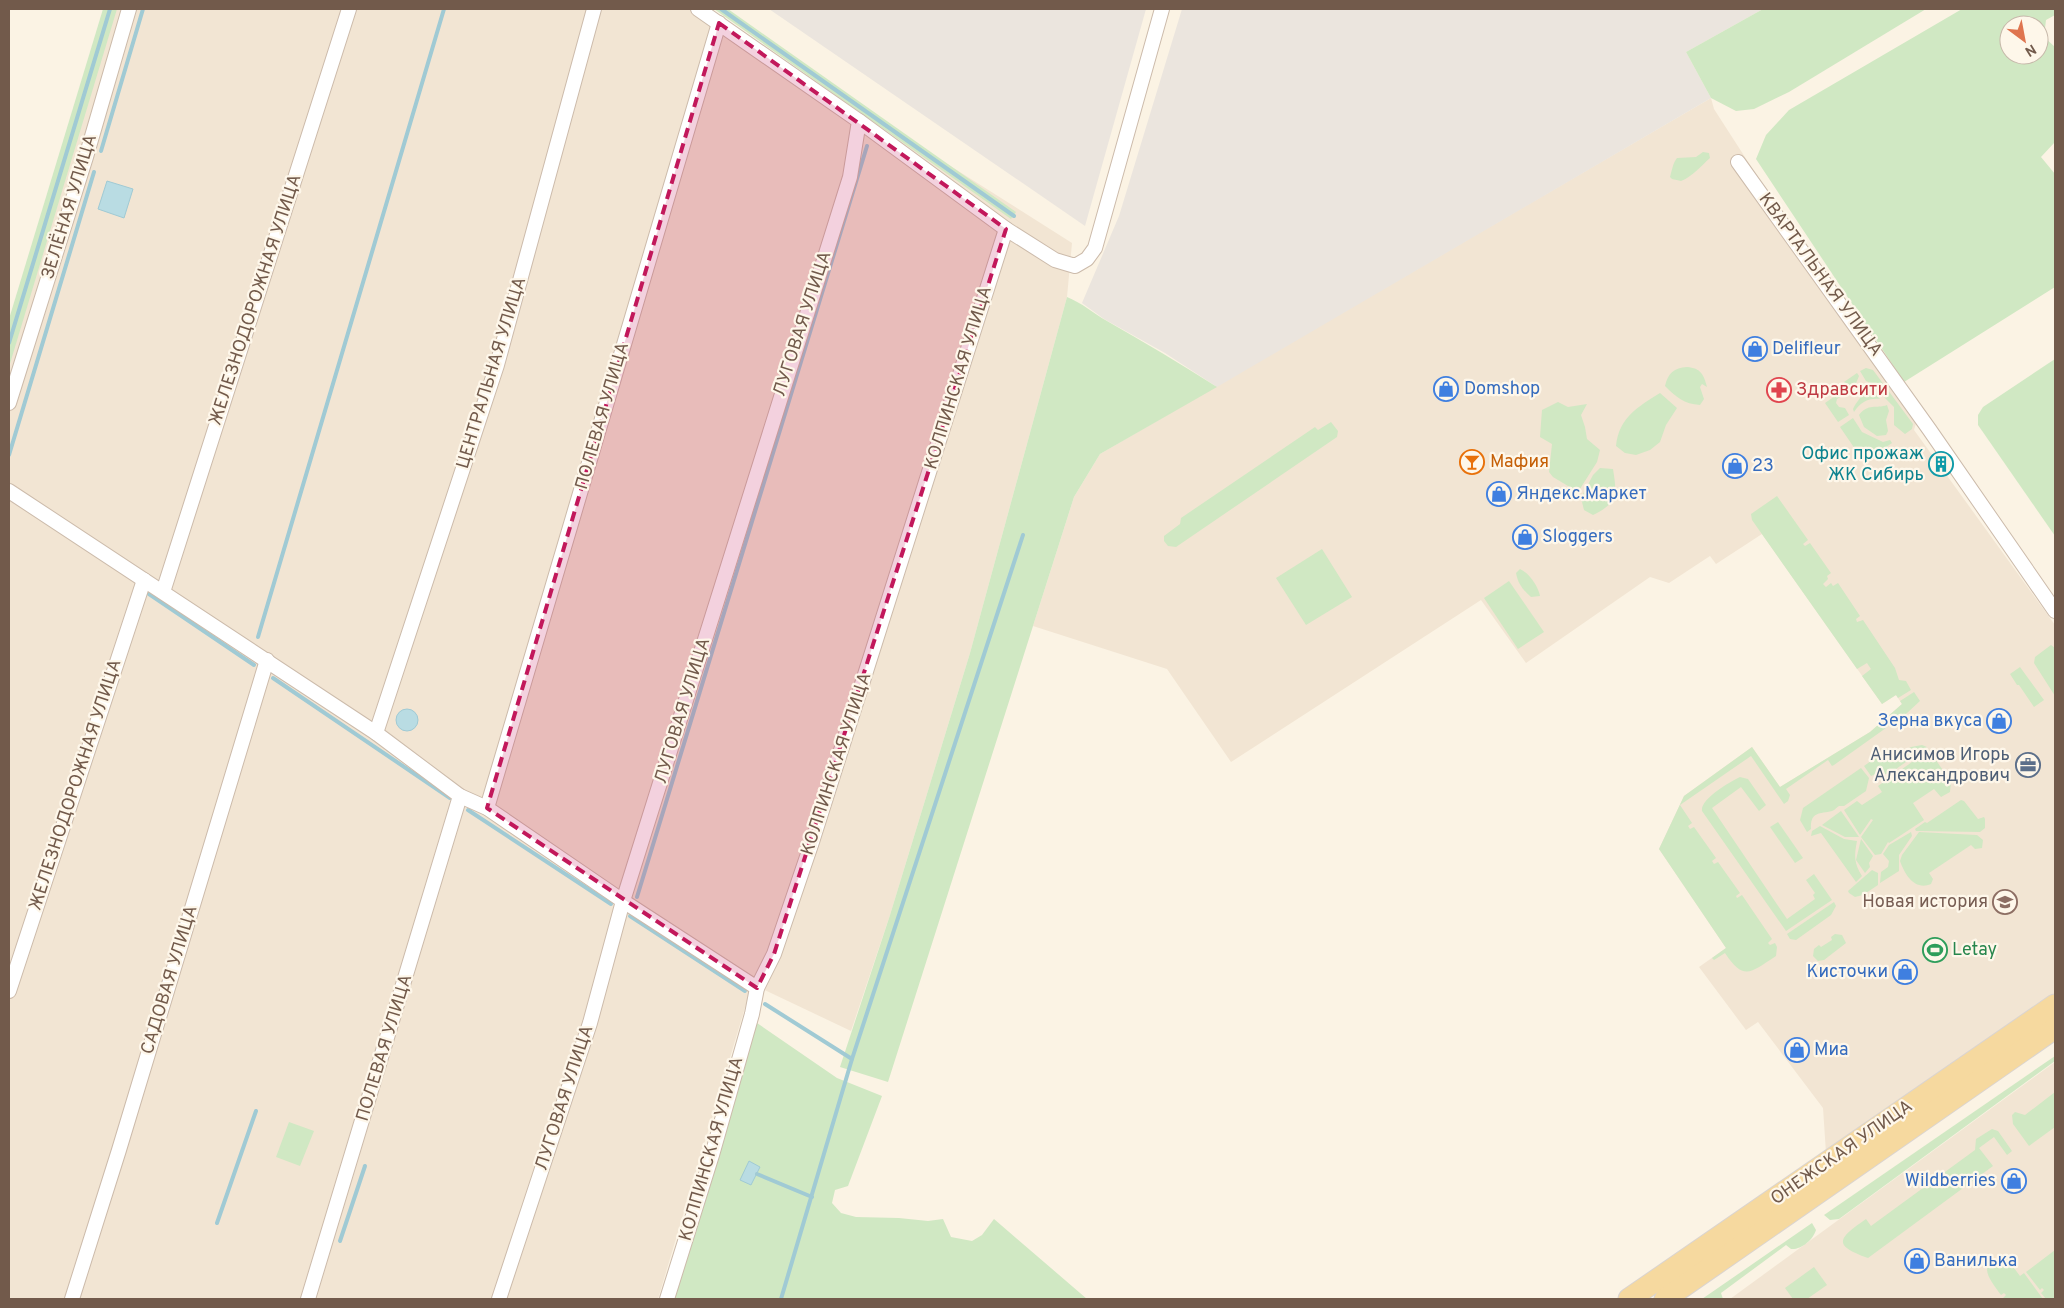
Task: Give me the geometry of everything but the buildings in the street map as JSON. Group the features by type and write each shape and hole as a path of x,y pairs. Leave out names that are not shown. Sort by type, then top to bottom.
{"main road":[{"name":"ОНЕЖСКАЯ УЛИЦА","path":"1628,1299 2055,1005"},
{"name":"ОНЕЖСКАЯ УЛИЦА","path":"1665,1299 2055,1028"}],"street":[{"name":"ЗЕЛЁНАЯ УЛИЦА","path":"9,404 86,158 129,9"},
{"name":"ЖЕЛЕЗНОДОРОЖНАЯ УЛИЦА","path":"163,592 349,9"},
{"name":"ЦЕНТРАЛЬНАЯ УЛИЦА","path":"376,733 497,365 594,9"},
{"path":"698,9 860,121 1006,229 1055,260 1066,265 1075,266 1087,259 1095,248 1162,9"},
{"name":"ПОЛЕВАЯ УЛИЦА","path":"487,808 720,23"},
{"name":"ЛУГОВАЯ УЛИЦА","path":"499,1299 590,1023 623,901 850,177 860,121"},
{"name":"КВАРТАЛЬНАЯ УЛИЦА","path":"1738,162 1924,422 2055,611"},
{"name":"КОЛПИНСКАЯ УЛИЦА","path":"667,1299 714,1148 752,1014 757,988 774,954 812,842 1006,229"},
{"path":"9,491 376,733 460,796 487,808 623,901 757,988"},
{"name":"ЖЕЛЕЗНОДОРОЖНАЯ УЛИЦА","path":"9,991 144,580"},
{"name":"САДОВАЯ УЛИЦА","path":"72,1299 267,660"},
{"name":"ПОЛЕВАЯ УЛИЦА","path":"308,1299 460,796"}],"highlighted area":[{"path":"719,23 1006,229 774,954 757,988 487,808"}],"shaded area":[{"path":"104,9 709,9 767,50 1072,243 1067,297 970,653 890,915 851,1031 752,984 658,1299 9,1299 9,322"},
{"path":"769,9 1146,9 1085,226"},
{"path":"1182,9 1763,9 1686,52 1711,98 1217,387 1165,353 1104,319 1082,303 1119,216"},
{"path":"1711,98 1714,109 1916,423 1914,430 2055,625 2055,996 1826,1153 1823,1108 1758,1022 1746,1030 1699,967 1726,948 1659,849 1684,796 1752,747 1780,787 1870,732 1902,704 1896,695 1882,704 1762,534 1716,564 1710,556 1669,583 1650,577 1526,663 1481,600 1231,762 1167,669 1033,626 1074,497 1100,454"},
{"path":"2055,1062 2055,1299 1730,1299"}],"green space":[{"path":"103,9 117,9 9,367 9,319"},
{"path":"714,9 728,9 1016,212 1011,219"},
{"path":"1763,9 1926,9 1789,92 1754,109 1736,111 1711,98 1686,52"},
{"path":"1962,9 2055,9 2055,15 2049,18 2049,15 1999,15 1999,65 2049,65 2049,42 2055,47 2055,142 2041,157 2055,174 2055,287 1904,382 1756,159 1766,135 1789,110"},
{"path":"1703,152 1709,153 1710,158 1693,174 1681,181 1670,177 1677,158 1696,157"},
{"path":"1067,297 1217,387 1100,454 1074,497 888,1082 840,1067 890,915 970,653"},
{"path":"2055,359 2055,536 1978,425 1978,415 1983,407"},
{"path":"1687,367 1699,371 1705,379 1707,387 1702,384 1700,387 1704,399 1700,405 1681,399 1665,386 1672,372"},
{"path":"1866,368 1873,370 1913,424 1912,429 1905,434 1894,425 1894,407 1884,397 1880,387 1866,381 1860,371"},
{"path":"1857,373 1859,376 1854,388 1837,399 1836,403 1839,407 1845,408 1849,415 1838,422 1825,403 1848,387 1844,382"},
{"path":"1869,388 1880,399 1865,401 1854,412 1853,409 1865,389"},
{"path":"1660,393 1677,408 1666,425 1660,442 1650,450 1636,455 1625,453 1616,446 1625,420 1637,408"},
{"path":"1558,402 1568,407 1587,404 1581,415 1587,439 1600,450 1597,462 1578,492 1553,477 1549,472 1552,444 1540,437 1542,410"},
{"path":"1887,405 1889,411 1886,420 1888,431 1886,435 1877,436 1864,427 1859,415 1866,409"},
{"path":"1853,418 1862,432 1883,442 1890,440 1892,443 1864,462 1840,427"},
{"path":"1331,422 1338,431 1337,437 1176,547 1168,546 1164,541 1164,536 1180,524 1181,518 1315,427 1318,430"},
{"path":"1600,468 1613,469 1615,491 1611,502 1593,515 1584,510 1581,498 1593,475"},
{"path":"1777,496 1808,540 1803,544 1805,546 1810,543 1831,573 1823,584 1826,587 1831,583 1833,586 1838,583 1860,616 1856,619 1857,622 1863,620 1895,668 1899,680 1906,681 1911,690 1898,698 1896,695 1882,704 1862,676 1871,669 1867,663 1857,669 1752,520 1751,514"},
{"path":"1322,549 1352,597 1306,625 1276,578"},
{"path":"1520,569 1533,580 1540,596 1531,597 1523,589 1516,573"},
{"path":"1509,581 1544,632 1518,649 1484,598"},
{"path":"2051,645 2055,648 2055,696 2034,663 2035,657"},
{"path":"2020,667 2044,700 2034,707 2010,674"},
{"path":"1914,692 1920,701 1907,713 1834,765 1832,766 1828,760 1786,789 1790,795 1788,801 1784,804 1751,756 1680,805 1692,823 1688,826 1690,829 1694,827 1716,858 1712,861 1714,864 1718,862 1740,893 1736,896 1737,898 1742,895 1772,939 1768,943 1770,945 1775,943 1777,947 1776,956 1754,970 1743,971 1737,968 1725,953 1714,960 1712,958 1726,948 1659,849 1684,796 1752,747 1780,787 1870,732 1902,704 1900,701"},
{"path":"1922,745 1927,747 1889,774 1871,776 1864,766 1888,749 1892,749 1898,755 1911,747"},
{"path":"1929,750 1951,782 1950,792 1941,797 1934,789 1913,803 1924,820 1888,842 1881,854 1875,855 1861,837 1873,820 1871,819 1860,835 1844,810 1857,801 1862,805 1882,792 1878,786"},
{"path":"1861,768 1869,778 1866,791 1844,806 1839,806 1832,811 1814,816 1811,829 1807,832 1800,820 1803,808"},
{"path":"1740,777 1748,779 1766,805 1759,811 1741,787 1712,808 1787,919 1815,899 1813,895 1815,893 1806,880 1814,874 1832,900 1786,931 1702,811 1706,801 1711,796"},
{"path":"1961,800 1964,801 1978,819 1984,817 1985,828 1980,832 1916,831 1915,829 1925,822 1927,823"},
{"path":"1841,811 1859,837 1845,837 1822,825"},
{"path":"1778,822 1803,858 1795,863 1770,827"},
{"path":"1820,826 1844,839 1857,841 1855,859 1862,876 1856,882 1821,833 1811,836 1812,831"},
{"path":"1911,832 1912,836 1899,855 1899,871 1880,883 1881,872 1888,867 1889,861 1883,854 1889,845"},
{"path":"1919,832 1977,835 1983,840 1982,848 1975,849 1971,845 1929,873 1933,879 1931,884 1920,885 1911,880 1900,861 1902,855"},
{"path":"1861,839 1873,856 1869,863 1870,867 1865,873 1856,860"},
{"path":"1872,870 1878,873 1878,885 1863,895 1855,897 1849,893 1848,891"},
{"path":"1834,902 1836,906 1831,915 1796,940 1790,939 1787,934"},
{"path":"1835,934 1842,935 1846,943 1824,960 1818,961 1813,956 1814,949 1832,940 1831,937"},
{"path":"757,1023 837,1078 882,1096 848,1186 835,1190 832,1203 841,1213 856,1217 928,1221 943,1219 951,1237 972,1241 982,1235 994,1219 1087,1299 671,1299"},
{"path":"2055,1056 2055,1061 1839,1219 1830,1220 1824,1215"},
{"path":"2055,1092 2055,1127 2029,1146 2013,1124 2012,1115 2015,1112 2025,1115"},
{"path":"289,1122 314,1131 300,1166 276,1157"},
{"path":"1992,1129 1998,1131 2012,1151 2007,1155 1994,1137 1979,1148 1993,1166 1868,1258 1848,1249 1844,1245 1845,1236 1850,1231 1866,1219 1871,1226 1975,1150 1976,1139"},
{"path":"1812,1223 1816,1230 1806,1244 1795,1249 1791,1249 1786,1245 1721,1293 1723,1299 1702,1299"},
{"path":"2055,1250 2055,1299 2046,1299 2041,1293 2044,1290 2042,1288 2040,1290 2026,1272"},
{"path":"2004,1259 2008,1260 2020,1276 2024,1273 2043,1299 2003,1298 2006,1295 2004,1293 2001,1295 1993,1284 1987,1268 1989,1264"},
{"path":"1814,1267 1827,1285 1807,1299 1793,1299 1785,1288"}],"water":[{"path":"107,181 133,189 124,218 98,209"},
{"path":"407,709 415,712 418,720 415,728 407,731 399,728 396,720 399,712"},
{"path":"749,1161 760,1167 751,1185 740,1180"}],"waterway":[{"path":"9,343 110,9"},
{"path":"101,151 143,9"},
{"path":"258,637 444,9"},
{"path":"721,9 1014,216"},
{"path":"637,897 867,146"},
{"path":"9,455 94,172"},
{"path":"781,1299 852,1059 1023,535"},
{"path":"149,594 254,665"},
{"path":"273,678 450,798"},
{"path":"468,810 611,904"},
{"path":"630,916 745,991"},
{"path":"765,1004 852,1059"},
{"path":"217,1223 256,1111"},
{"path":"340,1241 365,1166"},
{"path":"757,1174 812,1197"}],"place":[{"name":"Delifleur","path":"1755,349"},
{"name":"Domshop","path":"1446,389"},
{"name":"Здравсити","path":"1779,390"},
{"name":"Мафия","path":"1472,462"},
{"name":"Офис прожаж ЖК Сибирь","path":"1941,464"},
{"name":"23","path":"1735,466"},
{"name":"Яндекс.Маркет","path":"1499,494"},
{"name":"Sloggers","path":"1525,537"},
{"name":"Зерна вкуса","path":"1999,721"},
{"name":"Анисимов Игорь Александрович","path":"2028,765"},
{"name":"Новая история","path":"2005,902"},
{"name":"Letay","path":"1935,950"},
{"name":"Кисточки","path":"1905,972"},
{"name":"Миа","path":"1797,1050"},
{"name":"Wildberries","path":"2014,1181"},
{"name":"Ванилька","path":"1917,1261"}]}
